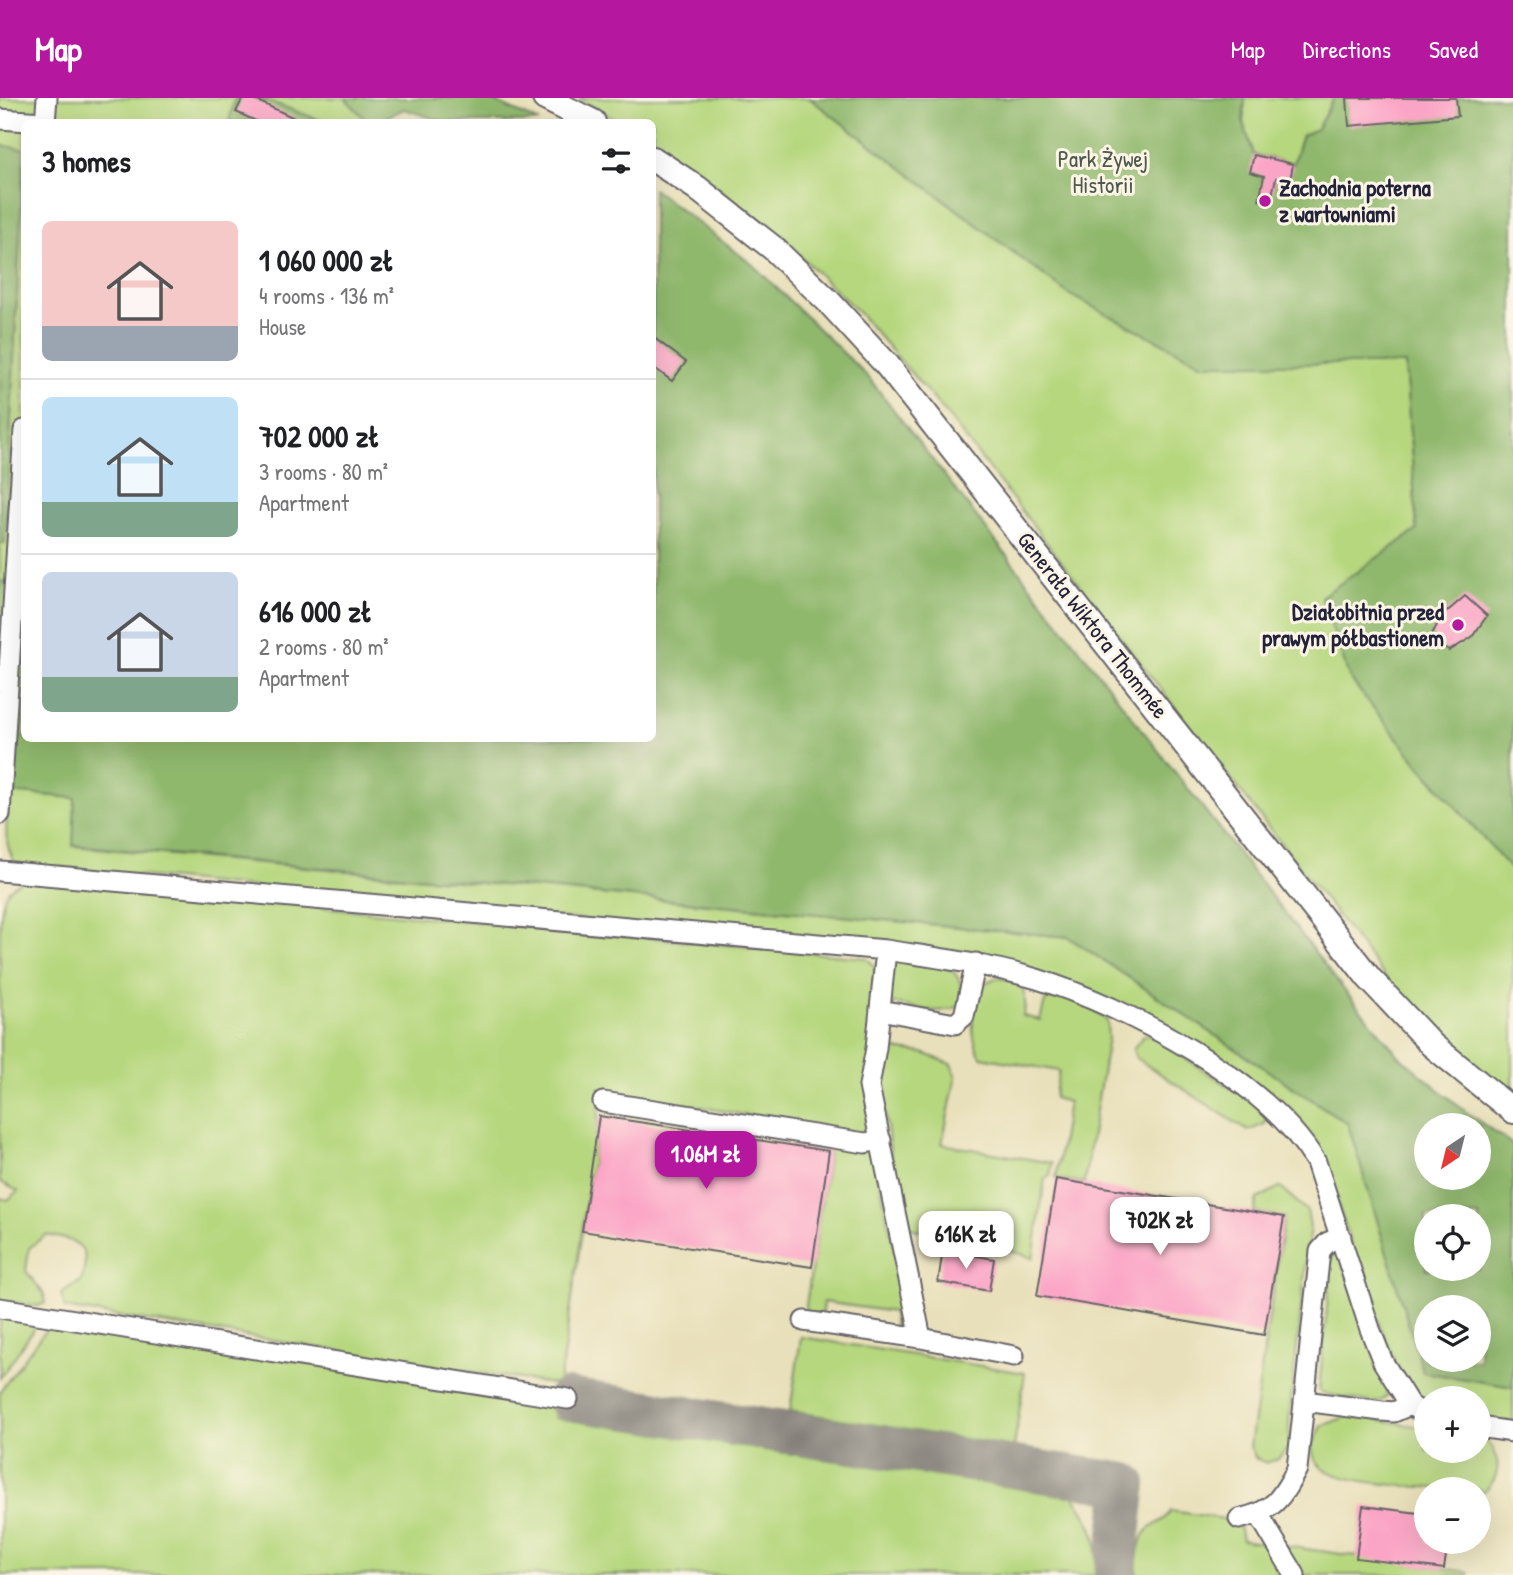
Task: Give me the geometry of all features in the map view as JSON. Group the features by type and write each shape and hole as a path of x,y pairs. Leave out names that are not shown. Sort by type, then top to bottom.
{"main road":[{"path":"545,98 587,119"},
{"name":"Generała Wiktora Thommée","path":"656,161 697,188 773,248 860,335 971,468 1369,978 1432,1045 1513,1111"}],"lane":[{"path":"44,119 47,98"},
{"path":"0,119 21,120"},
{"path":"0,814 21,478"},
{"path":"0,871 886,950 976,963 1038,979 1133,1018 1217,1067 1266,1103 1303,1142 1316,1162 1383,1362 1414,1405"},
{"path":"886,950 869,1086 921,1338"},
{"path":"880,1010 955,1024 964,1016 976,963"},
{"path":"603,1102 865,1143 881,1140"},
{"path":"1239,1519 1259,1515 1283,1494 1297,1469 1320,1251 1328,1242 1341,1237"},
{"path":"0,1308 568,1399"},
{"path":"804,1321 921,1338 1014,1356"},
{"path":"1304,1401 1382,1411 1414,1410"},
{"path":"1491,1429 1513,1432"},
{"path":"1259,1515 1295,1575"}],"green space":[{"path":"0,98 235,98 230,119 21,119 21,149 0,145"},
{"path":"235,98 259,98 317,119 230,119"},
{"path":"259,98 345,98 365,119 317,119"},
{"path":"345,98 487,98 532,119 435,119 404,109 382,119 365,119"},
{"path":"579,98 809,98 1070,295 1203,364 1405,363 1417,530 1420,766 1513,872 1513,1096 1467,1062 1390,983 944,411 860,314 798,254 703,176 656,146 656,119 615,119"},
{"name":"Park Żywej Historii","path":"809,98 1245,98 1243,122 1254,155 1293,164 1302,135 1317,129 1334,98 1510,98 1513,110 1513,872 1420,766 1350,679 1321,597 1417,530 1405,364 1203,364 1070,295"},
{"path":"1245,98 1334,98 1317,129 1302,135 1293,164 1254,155 1243,122"},
{"path":"0,145 21,148 21,211 5,543 0,543"},
{"path":"656,191 752,264 868,377 1349,996 1400,1057 1467,1113 1414,1113 1414,1190 1491,1190 1491,1130 1513,1145 1513,1387 1423,1372 1491,1372 1491,1295 1414,1295 1414,1342 1348,1124 1068,937 73,845 75,798 9,792 0,787 0,582 21,580 21,742 656,742"},
{"path":"21,212 21,580 0,582 0,543 5,543"},
{"path":"9,792 76,798 73,846 1068,937 1348,1124 1414,1341 1414,1372 1429,1372 1513,1387 1513,1424 1491,1421 1491,1386 1414,1386 1414,1394 1395,1363 1364,1285 1332,1186 1299,1123 1276,1100 1236,1070 1007,962 15,863 8,846"},
{"path":"28,880 866,958 875,966 871,1137 600,1089 598,1124 559,1385 65,1308 61,1294 81,1281 84,1252 74,1242 46,1235 29,1248 26,1271 44,1294 45,1303 38,1306 0,1301 0,1198 8,1200 18,1191 0,1182 0,926 3,902 8,890 19,882"},
{"path":"898,960 935,963 952,970 962,989 963,1004 936,1011 888,1002 889,967"},
{"path":"996,978 1012,981 1022,989 1025,1001 1023,1016 1040,1020 1045,1001 1061,997 1086,1005 1107,1021 1108,1038 1084,1183 1056,1179 1068,1102 1054,1098 1059,1071 981,1057 977,1048 972,1021 975,1003 982,984"},
{"path":"1144,1035 1150,1035 1257,1105 1266,1115 1265,1124 1248,1131 1136,1058 1133,1049"},
{"path":"893,1049 923,1053 951,1064 956,1076 942,1144 1052,1163 1050,1176 1045,1178 1033,1258 999,1247 999,1229 937,1218 934,1232 907,1226 892,1163 879,1071 883,1056"},
{"path":"805,1138 873,1150 908,1314 904,1322 894,1326 893,1312 823,1302 822,1315 805,1312 829,1152 803,1147"},
{"path":"1280,1187 1307,1211 1310,1226 1289,1419 1289,1447 1278,1459 1266,1463 1255,1458 1250,1446 1284,1217 1254,1212 1257,1199"},
{"path":"1332,1255 1340,1256 1389,1391 1385,1399 1375,1403 1326,1394 1319,1390"},
{"path":"0,1316 38,1323 0,1378"},
{"path":"50,1324 556,1400 554,1418 1068,1496 1069,1491 1074,1491 1074,1497 1094,1533 1097,1551 1095,1575 0,1575 0,1391"},
{"path":"801,1337 1025,1373 1014,1447 790,1411"},
{"path":"1350,1415 1414,1426 1414,1463 1491,1463 1491,1446 1496,1456 1496,1474 1491,1484 1491,1477 1414,1477 1414,1486 1375,1483 1336,1475 1318,1464 1313,1453 1312,1446 1322,1426"},
{"path":"1171,1511 1238,1521 1242,1540 1469,1572 1468,1575 1137,1575 1138,1551 1142,1540 1148,1530"}],"building":[{"path":"243,98 251,98 296,119 251,119 236,112"},
{"path":"1347,98 1456,98 1458,116 1349,126"},
{"name":"Zachodnia poterna z wartowniami","path":"1254,155 1293,164 1290,181 1276,178 1270,203 1259,200 1264,176 1250,172"},
{"path":"656,339 686,362 672,381 656,369"},
{"name":"Działobitnia przed prawym półbastionem","path":"1465,596 1487,616 1472,637 1449,651 1438,644 1432,634 1442,616"},
{"path":"599,1116 829,1151 812,1267 582,1231"},
{"path":"1056,1179 1284,1217 1264,1335 1037,1296"},
{"path":"943,1250 994,1259 989,1291 938,1282"},
{"path":"1363,1506 1414,1512 1414,1554 1446,1554 1444,1569 1356,1558"}],"taxiway":[{"path":"568,1399 1126,1484 1115,1575"}],"place":[{"name":"Zachodnia poterna z wartowniami","path":"1265,201"},
{"name":"Działobitnia przed prawym półbastionem","path":"1458,625"}]}
